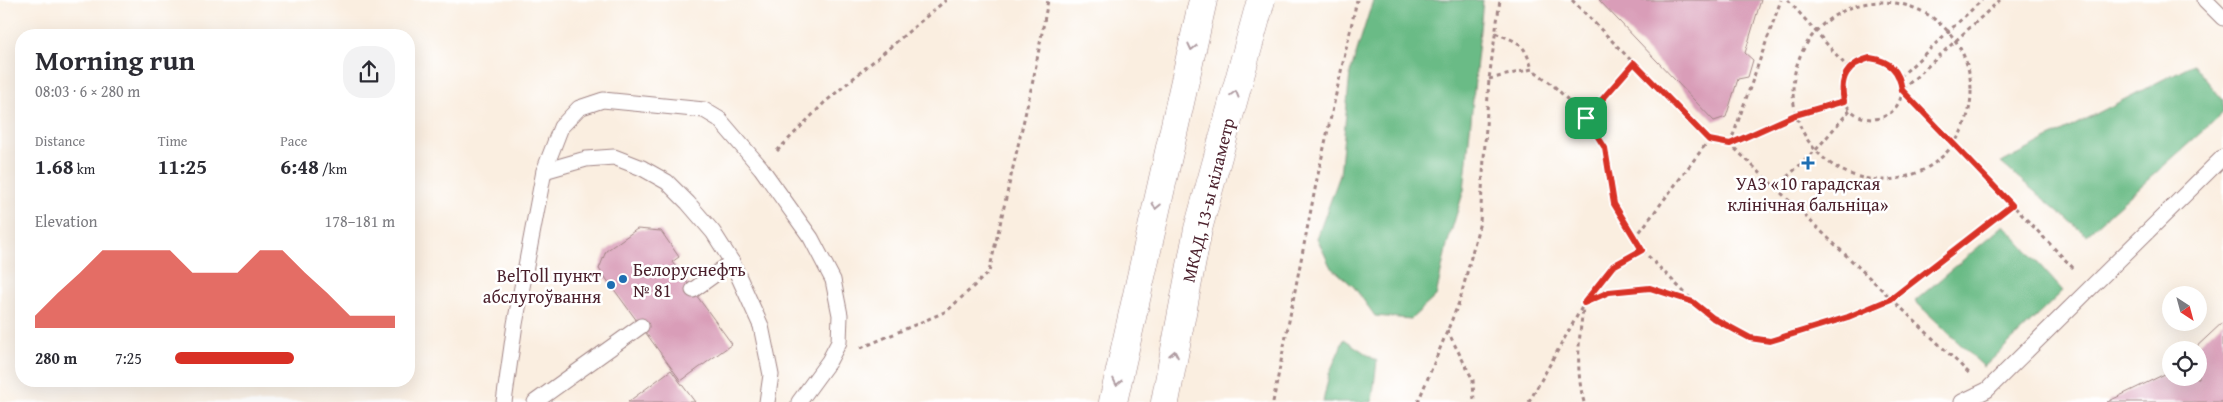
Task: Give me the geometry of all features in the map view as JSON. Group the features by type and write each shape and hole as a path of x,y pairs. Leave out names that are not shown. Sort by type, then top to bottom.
{"highway":[{"path":"1113,402 1203,0"},
{"name":"МКАД, 13-ы кіламетр","path":"1165,402 1198,229 1261,0"}],"lane":[{"path":"2205,0 2223,18"},
{"path":"504,402 515,324 544,171 561,127 580,108 603,100 704,110 719,119 761,168 811,238 833,280 840,315 839,342 799,402"},
{"path":"544,171 586,160 614,157 642,168 667,182 688,203 713,232 732,262 761,326 771,375 767,402"},
{"path":"1962,402 1987,390 2223,157"},
{"path":"693,290 732,262"},
{"path":"535,402 640,326"}],"path":[{"path":"761,168 824,103 946,0"},
{"path":"828,361 947,311 988,272 1034,76 1048,0"},
{"path":"1273,402 1318,178 1357,0"},
{"path":"1418,402 1460,300 1480,222 1489,79 1500,0"},
{"path":"1572,0 1709,140 1730,144 1987,390"},
{"path":"1730,144 1780,0"},
{"path":"1788,0 1849,69"},
{"path":"1900,77 1982,0"},
{"path":"1902,90 2000,0"},
{"path":"1890,1 1924,11 1949,31 1966,58 1972,88 1967,119 1954,144 1927,168 1894,180 1858,177 1824,160 1815,151 1801,129 1795,115 1792,90 1800,53 1822,23 1854,5 1890,1"},
{"path":"1494,33 1522,44 1532,69 1553,85 1586,118 1605,148 1614,204 1642,250 1693,302 1713,318 1750,338 1770,341 1848,317 1891,299 2012,205"},
{"path":"1870,58 1882,60 1892,66 1900,77 1902,90 1899,102 1891,112 1881,117 1865,118 1850,110 1844,101 1843,79 1849,69 1858,61 1870,58"},
{"path":"1586,118 1634,63"},
{"path":"1489,79 1532,69"},
{"path":"1902,90 2091,287"},
{"path":"1730,144 1795,115 1844,101"},
{"path":"1774,188 1815,151 1850,110"},
{"path":"1635,238 1709,140"},
{"path":"1529,402 1584,303 1613,266 1642,250"},
{"path":"1584,303 1609,292 1650,288 1693,302"},
{"path":"1584,303 1579,336 1579,386 1584,402"},
{"path":"1447,330 1473,380 1474,402"}],"green space":[{"path":"1373,0 1483,0 1464,190 1447,245 1436,296 1411,319 1375,316 1354,287 1330,266 1317,238 1340,175 1350,73"},
{"path":"2193,64 2223,100 2223,113 2086,235 2001,163"},
{"path":"2004,225 2063,291 1984,367 1915,301"},
{"path":"1344,339 1377,361 1372,402 1323,402 1329,374"}],"building":[{"path":"1599,0 1761,0 1745,53 1753,60 1748,77 1738,79 1726,117 1714,121"},
{"path":"637,229 661,231 679,257 672,262 732,344 681,381 599,269 606,251"},
{"path":"2223,322 2223,402 2107,402 2162,375 2162,386 2207,386 2207,341 2203,341"},
{"path":"671,370 695,402 628,402"}],"place":[{"name":"УАЗ «10 гарадская клінічная бальніца»","path":"1808,163"},
{"name":"Белоруснефть № 81","path":"623,279"},
{"name":"BelToll пункт абслугоўвання","path":"611,285"}],"route":[{"path":"1870,58 1882,60 1892,66 1900,77 1902,90 2012,205 1891,299 1848,317 1770,341 1750,338 1713,318 1693,302 1650,288 1609,292 1584,303 1613,266 1642,250 1614,204 1605,148 1586,118 1634,63 1709,140 1730,144 1795,115 1844,101 1843,79 1849,69 1858,61 1870,58"}]}
